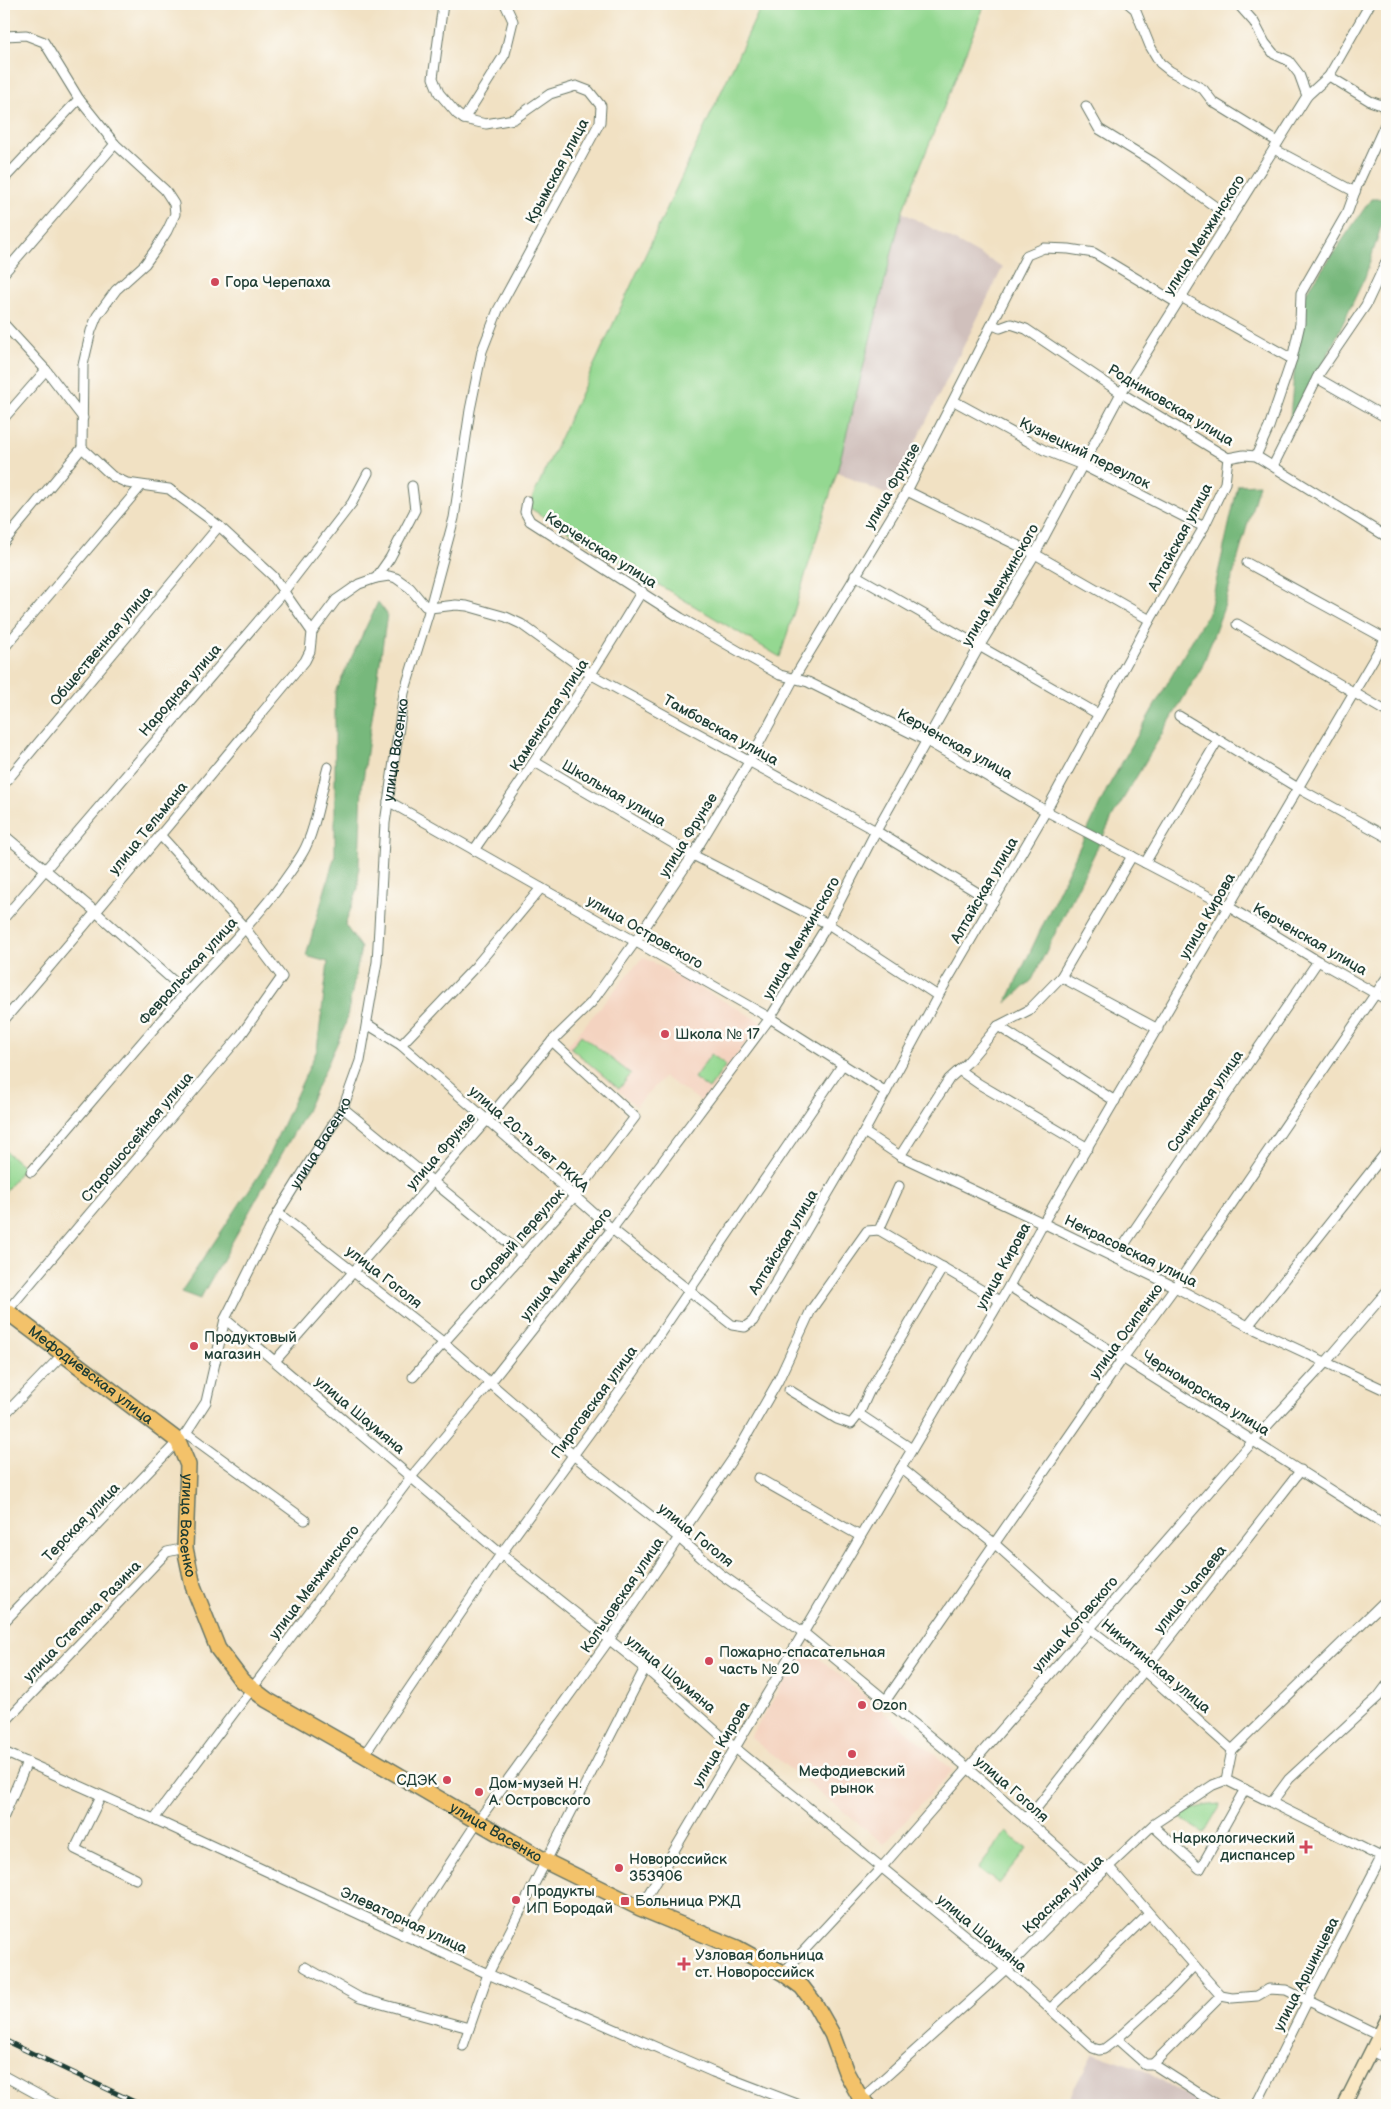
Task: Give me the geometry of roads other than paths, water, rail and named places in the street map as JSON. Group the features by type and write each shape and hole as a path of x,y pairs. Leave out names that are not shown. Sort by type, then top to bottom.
{"main road":[{"name":"Мефодиевская улица","path":"6,1310 182,1437"},
{"name":"улица Васенко","path":"182,1437 188,1465 185,1548 193,1586 218,1649 242,1681 267,1700 547,1862 640,1908 737,1948 783,1973 802,1987 815,2004 832,2034 846,2072 865,2102"}],"street":[{"path":"443,4 433,78 439,93 451,109 464,119 506,54 513,21 505,4"},
{"path":"1129,4 1135,9 1150,46 1160,63 1170,71 1203,89 1213,102 1276,145 1355,192"},
{"path":"1238,4 1254,22 1265,43 1274,54 1289,61 1299,74 1307,96"},
{"name":"улица Менжинского","path":"154,1819 411,1477 490,1383 612,1229 770,1018 828,924 876,830 979,647 1035,554 1121,393 1307,96 1329,76 1370,4"},
{"path":"4,36 26,35 44,42 79,100 115,144 165,190 174,204 175,214 167,231 145,264 116,290 97,316 91,331 83,364 82,448 4,542"},
{"path":"1329,76 1370,101 1386,102 1387,120 1348,211 1301,293 1300,324 1292,359 1269,427 1256,456 1387,537"},
{"name":"Крымская улица","path":"454,518 470,410 482,351 498,310 600,122 601,106 589,91 576,86 550,94 514,119 486,124 464,119"},
{"path":"4,180 79,100"},
{"path":"1086,106 1099,129 1153,162 1231,218"},
{"path":"4,273 115,144"},
{"name":"улица Фрунзе","path":"275,1361 486,1120 552,1040 591,1003 635,942 694,855 750,762 794,678 907,491 1027,255 1044,248 1094,253 1179,300"},
{"path":"1273,466 1317,378 1366,304 1387,260"},
{"path":"1179,300 1292,359"},
{"path":"4,324 46,370 83,418"},
{"name":"Родниковская улица","path":"993,325 1000,328 1011,324 1026,329 1121,393 1228,458 1244,455 1256,456"},
{"path":"4,418 46,370"},
{"path":"1317,378 1387,418"},
{"name":"Кузнецкий переулок","path":"954,401 1044,450 1082,465 1204,527"},
{"path":"82,448 112,476 127,483 169,489 218,526 273,576 312,632 336,600 359,584 376,578 390,576 396,578 410,588 425,606 430,608"},
{"name":"Алтайская улица","path":"744,1327 753,1321 864,1132 938,996 1046,811 1150,620 1204,527 1225,483 1228,458"},
{"name":"Народная улица","path":"4,918 284,590 352,503 368,473"},
{"path":"4,648 141,486"},
{"path":"376,578 390,558 415,510 412,486"},
{"path":"907,491 1035,554 1150,620"},
{"name":"Керченская улица","path":"527,500 525,512 530,522 682,618 773,671 808,682 926,742 1046,811 1229,907 1387,1000"},
{"name":"улица Васенко","path":"182,1437 206,1402 225,1319 278,1213 343,1108 360,1061 377,962 385,823 404,694 430,608 454,518"},
{"name":"Общественная улица","path":"4,784 218,526"},
{"path":"1247,563 1386,638"},
{"path":"856,575 1098,714"},
{"name":"Каменистая улица","path":"474,850 592,675 642,591"},
{"name":"Тамбовская улица","path":"430,608 456,604 506,617 521,624 592,675 876,830 993,902"},
{"path":"1237,624 1387,712"},
{"name":"улица Тельмана","path":"4,1020 97,913 305,661 310,651 312,632"},
{"name":"улица Кирова","path":"640,1908 1009,1286 1043,1223 1386,638"},
{"path":"1179,716 1298,788 1387,837"},
{"path":"1145,863 1218,740"},
{"name":"Школьная улица","path":"535,762 694,855 828,924 938,996"},
{"name":"Февральская улица","path":"31,1172 186,992 245,928 303,854 311,835 328,767"},
{"name":"улица Островского","path":"388,801 770,1018 886,1092"},
{"path":"4,835 97,913 186,992"},
{"path":"160,835 245,928"},
{"path":"900,1156 949,1079 998,1026 1029,1010 1061,977 1132,856"},
{"path":"401,1045 476,966 541,888"},
{"name":"Старошоссейная улица","path":"6,1310 241,1035 282,977 245,928"},
{"name":"Сочинская улица","path":"1115,1258 1318,961"},
{"path":"1061,977 1158,1028"},
{"name":"улица Осипенко","path":"886,1700 1123,1358 1175,1287 1387,977"},
{"name":"улица 20-ть лет РККА","path":"367,1024 401,1045 574,1198 689,1291 732,1325 744,1327"},
{"path":"998,1026 1014,1038 1116,1101"},
{"name":"Садовый переулок","path":"413,1376 574,1198 635,1117 552,1040"},
{"name":"Пироговская улица","path":"364,1755 501,1554 689,1291 843,1064"},
{"path":"959,1070 979,1084 1088,1148"},
{"path":"343,1108 523,1255"},
{"name":"Некрасовская улица","path":"864,1132 900,1156 1043,1223 1175,1287 1248,1326 1387,1392"},
{"path":"1248,1326 1387,1151"},
{"path":"898,1189 879,1230 1000,1300"},
{"name":"улица Гоголя","path":"278,1213 444,1342 573,1455 678,1537 719,1573 804,1633 968,1768 1095,1880"},
{"name":"Кольцовская улица","path":"403,1936 478,1821 609,1640 738,1450 778,1382 811,1310 867,1231 879,1230"},
{"path":"789,1390 838,1419 851,1424 859,1414 869,1392 943,1267"},
{"name":"Черноморская улица","path":"1009,1286 1387,1526"},
{"name":"улица Котовского","path":"783,1973 882,1867 1089,1628 1387,1291"},
{"name":"улица Шаумяна","path":"225,1319 501,1554 645,1668 734,1747 1006,1969 1093,2048 1104,2049 1117,2039"},
{"path":"4,1415 64,1353"},
{"path":"859,1414 912,1449"},
{"path":"182,1437 305,1520"},
{"name":"Терская улица","path":"4,1622 182,1437"},
{"name":"Никитинская улица","path":"901,1468 995,1544 1089,1628 1143,1670 1232,1750"},
{"name":"улица Чапаева","path":"1025,1818 1039,1805 1301,1470"},
{"path":"758,1478 860,1536"},
{"name":"улица Степана Разина","path":"4,1723 167,1552 185,1548"},
{"path":"1385,1858 1226,1780 1232,1750 1387,1599"},
{"path":"463,2046 488,1974 645,1668"},
{"path":"1272,1802 1289,1779 1378,1696 1387,1685"},
{"name":"Элеваторная улица","path":"4,1752 154,1819 488,1974 713,2072 796,2104"},
{"path":"4,1816 27,1762"},
{"name":"Красная улица","path":"865,2102 1006,1969 1095,1880 1153,1826 1213,1785 1226,1780"},
{"path":"1153,1826 1200,1869 1245,1789"},
{"path":"101,1796 75,1849 136,1879"},
{"name":"улица Аршинцева","path":"1256,2105 1308,2000 1385,1858 1387,1846"},
{"path":"1109,1868 1220,1996 1232,1998 1256,1996 1269,1989 1286,1990 1379,2035"},
{"path":"1050,2009 1149,1914"},
{"path":"1194,1966 1171,1990 1117,2039 1144,2064 1154,2064 1217,2105"},
{"path":"305,1967 360,1998 469,2028"},
{"path":"1154,2064 1220,1996"},
{"path":"1344,2105 1387,2019"},
{"path":"1371,2051 1387,2059"},
{"path":"4,2076 57,2105"}],"railway":[{"path":"4,2040 141,2105"}],"place":[{"name":"Гора Черепаха","path":"215,282"},
{"name":"Школа № 17","path":"665,1034"},
{"name":"Продуктовый магазин","path":"194,1346"},
{"name":"Пожарно-спасательная часть № 20","path":"709,1661"},
{"name":"Ozon","path":"862,1705"},
{"name":"Мефодиевский рынок","path":"852,1754"},
{"name":"СДЭК","path":"447,1780"},
{"name":"Дом-музей Н. А. Островского","path":"479,1792"},
{"name":"Наркологический диспансер","path":"1306,1847"},
{"name":"Новороссийск 353906","path":"619,1868"},
{"name":"Продукты ИП Бородай","path":"516,1900"},
{"name":"Больница РЖД","path":"625,1901"},
{"name":"Узловая больница ст. Новороссийск","path":"684,1964"}]}
